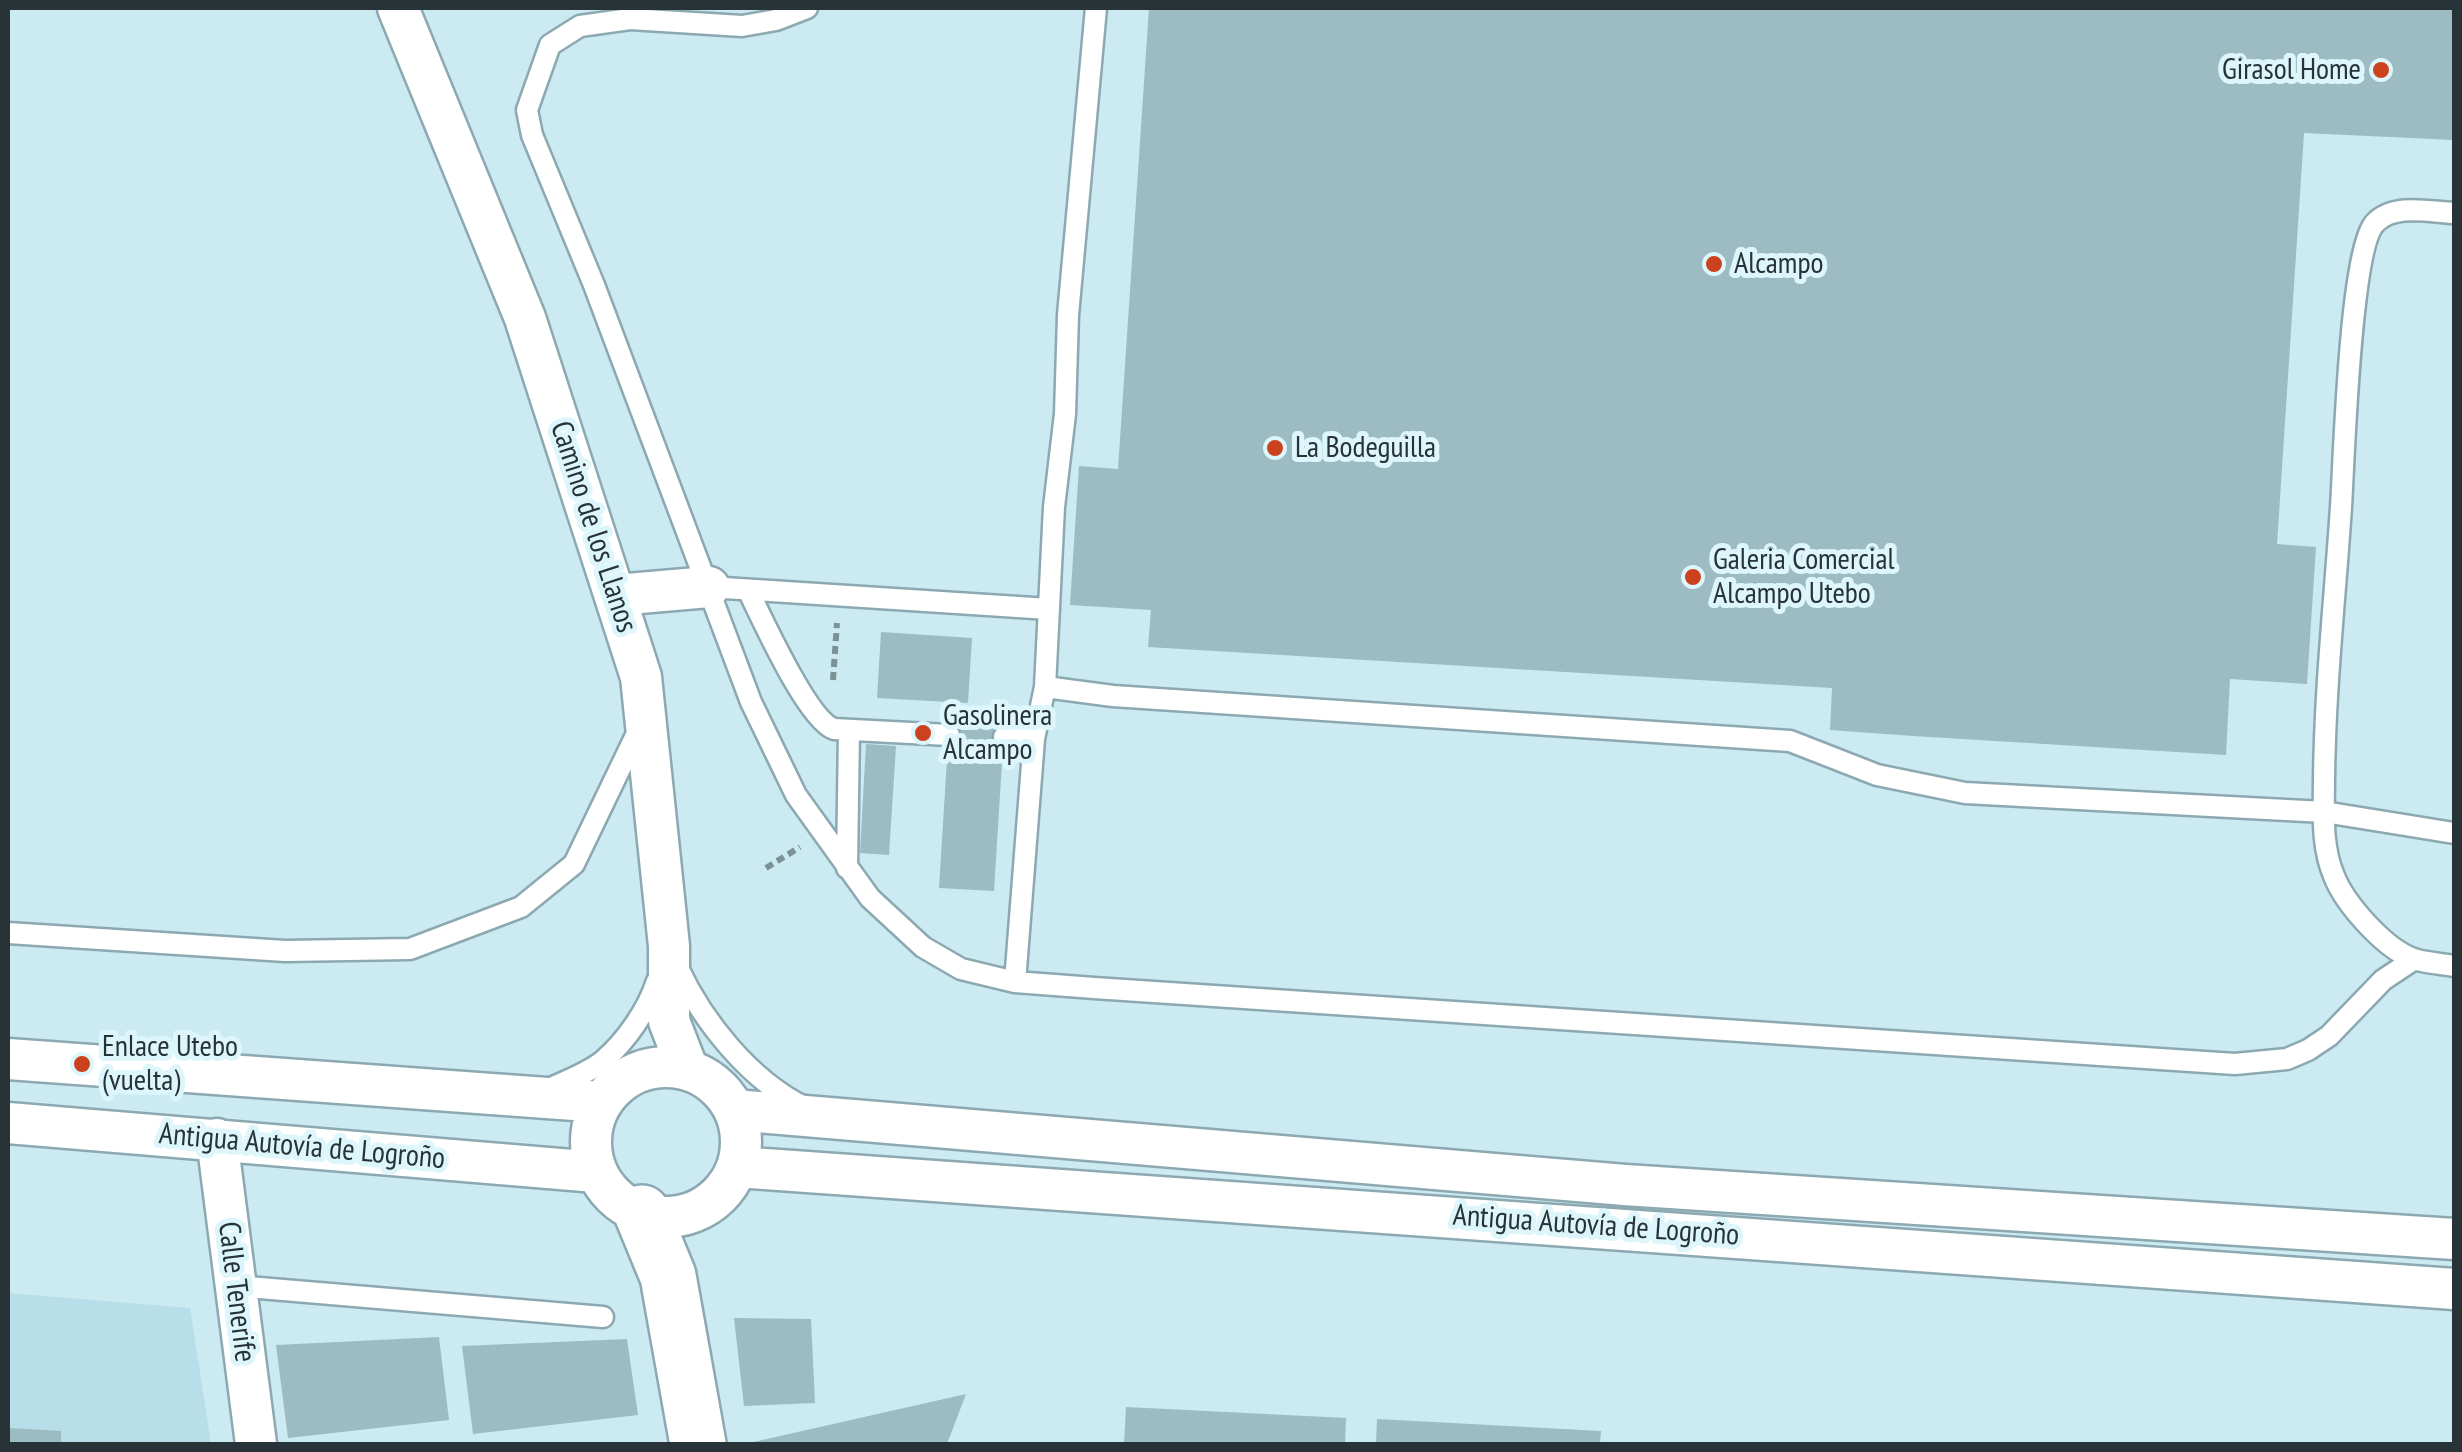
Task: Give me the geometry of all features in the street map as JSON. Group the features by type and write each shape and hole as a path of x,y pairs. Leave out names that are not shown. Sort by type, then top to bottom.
{"street":[{"name":"Camino de los Llanos","path":"398,8 525,318 641,677 669,946 669,1069"},
{"path":"616,594 709,588"},
{"path":"8,1058 602,1102"},
{"path":"669,1069 712,1082 730,1100 740,1124 742,1150 720,1196 699,1211 661,1215 627,1208 609,1192 596,1172 591,1148 593,1124 602,1102 618,1084 669,1069"},
{"name":"Antigua Autovía de Logroño","path":"734,1110 1664,1188 2452,1238"},
{"name":"Antigua Autovía de Logroño","path":"8,1123 596,1172"},
{"name":"Calle Tenerife","path":"216,1139 256,1444"},
{"name":"Antigua Autovía de Logroño","path":"737,1167 2454,1289"},
{"path":"661,1215 698,1444"}],"lane":[{"path":"807,8 776,20 742,26 630,19 580,26 550,45 527,110 532,135 594,285 751,702 796,795 883,911 923,947 960,969 1015,982 2235,1064 2287,1059 2308,1050 2330,1036 2383,980 2414,960"},
{"path":"1015,982 1034,738 1046,687 1068,315 1096,8"},
{"path":"2454,214 2396,210 2374,223 2363,247 2353,322 2324,706 2324,812 2332,874 2344,896 2384,938 2414,960 2454,966"},
{"path":"709,588 1049,609"},
{"path":"749,592 823,725 949,735"},
{"path":"1046,687 1133,698 1790,740 1877,775 1966,794 2324,812 2454,833"},
{"path":"8,934 285,951 410,950 521,907 574,864 646,716"},
{"path":"848,868 849,730"},
{"path":"1004,738 1034,738"},
{"path":"530,1098 603,1061 652,998 669,946"},
{"path":"669,946 690,993 710,1024 784,1096 828,1119"},
{"path":"236,1286 603,1316"}],"path":[{"path":"823,725 832,695 838,595"}],"shaded area":[{"path":"8,1293 190,1308 211,1444 8,1444"}],"building":[{"name":"Alcampo","path":"1149,8 2454,8 2454,140 2304,133 2277,544 2316,547 2307,684 2230,679 2226,755 1913,736 1830,730 1832,688 1148,647 1151,610 1070,605 1079,466 1118,469"},
{"path":"881,632 972,638 968,703 877,698"},
{"path":"950,711 1005,714 994,891 939,888"},
{"path":"866,744 896,746 889,855 860,853"},
{"path":"734,1318 811,1319 815,1403 744,1406"},
{"path":"439,1337 449,1420 288,1438 276,1345"},
{"path":"627,1339 638,1415 473,1434 462,1346"},
{"path":"966,1394 947,1444 749,1444 749,1443"},
{"path":"1126,1407 1346,1418 1345,1444 1124,1444"},
{"path":"1377,1419 1601,1431 1600,1444 1376,1444"},
{"path":"8,1428 61,1431 61,1444 8,1444"}],"place":[{"name":"Girasol Home","path":"2381,70"},
{"name":"Alcampo","path":"1714,264"},
{"name":"La Bodeguilla","path":"1275,448"},
{"name":"Galeria Comercial Alcampo Utebo","path":"1693,577"},
{"name":"Gasolinera Alcampo","path":"923,733"},
{"name":"Enlace Utebo (vuelta)","path":"82,1064"}]}
